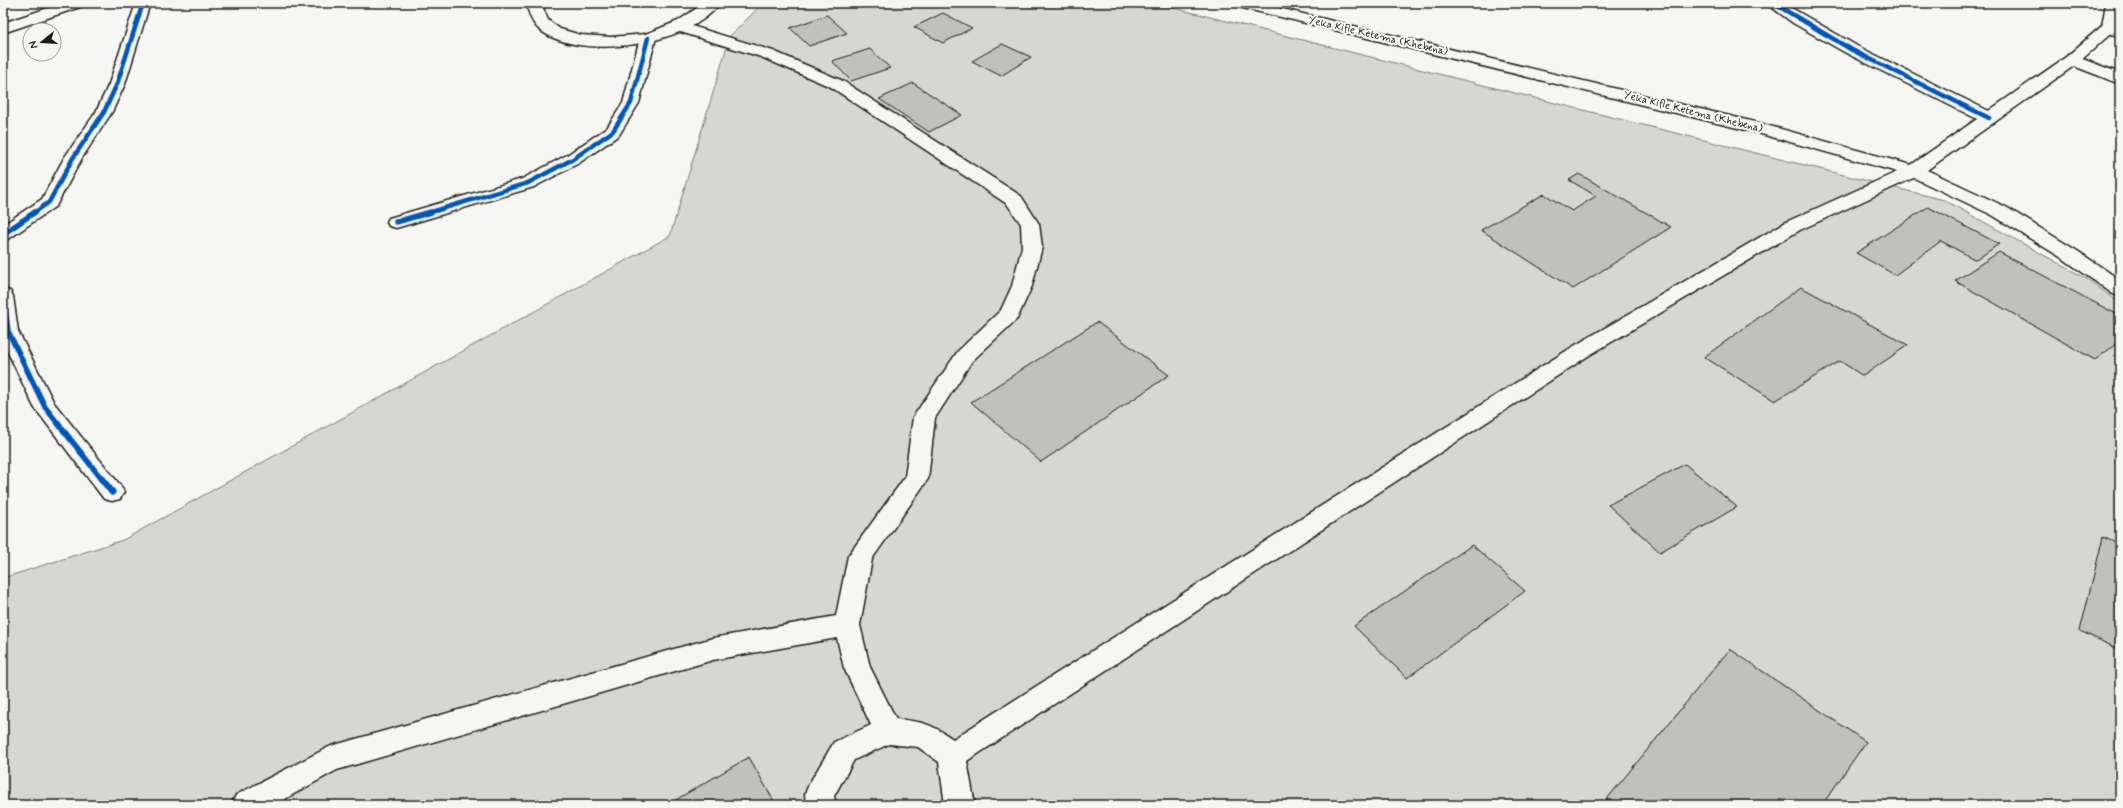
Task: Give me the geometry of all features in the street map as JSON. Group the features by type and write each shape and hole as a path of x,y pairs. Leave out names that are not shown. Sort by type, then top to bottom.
{"main road":[{"path":"3,28 78,3"},
{"path":"3,234 49,202 73,158 104,112 117,84 143,3"},
{"path":"534,3 545,27 562,37 585,41 648,38 678,27 700,15 712,3"},
{"name":"Yeka Kifle Ketema (Khebena)","path":"1239,3 1759,128 1914,171 1999,211 2072,256 2120,289"},
{"path":"1773,3 1814,30 1989,118"},
{"path":"952,755 1581,351 1793,226 1914,171 2114,30 2113,9 2111,3"},
{"path":"678,27 768,54 837,84 1014,200 1030,224 1032,247 1022,286 1010,314 965,356 924,417 916,479 860,556 847,625 857,668 888,731"},
{"path":"396,222 528,183 573,159 612,131 631,103 648,38"},
{"path":"2072,60 2120,79"},
{"path":"3,296 8,331 44,407 112,492"},
{"path":"246,805 331,760 713,649 847,625"},
{"path":"821,805 819,794 844,751 888,731 924,735 952,755 960,805"}],"shaded area":[{"path":"763,3 1154,3 1944,200 2087,279 2120,303 2120,805 3,805 3,578 123,540 670,236 730,36"}],"building":[{"path":"943,13 972,28 943,43 914,27"},
{"path":"827,15 847,33 809,46 790,28"},
{"path":"1002,44 1031,57 1001,76 972,61"},
{"path":"870,49 890,68 851,81 832,61"},
{"path":"913,83 962,115 929,132 879,99"},
{"path":"1579,174 1671,227 1573,289 1481,230 1544,194 1572,211 1596,196 1569,180"},
{"path":"1928,207 1999,244 1976,260 1941,241 1895,275 1856,253"},
{"path":"1999,252 2120,316 2120,341 2095,360 1955,281"},
{"path":"1801,287 1908,345 1863,376 1840,361 1775,401 1704,357"},
{"path":"1097,322 1169,375 1041,462 971,402"},
{"path":"1685,464 1737,507 1660,552 1608,505"},
{"path":"2103,537 2120,545 2120,650 2080,631"},
{"path":"1472,545 1525,591 1407,678 1354,626"},
{"path":"1730,649 1866,742 1822,805 1602,805"},
{"path":"749,757 776,805 667,805"}],"cycle path":[{"path":"3,234 49,202 73,158 104,112 117,84 143,3"},
{"path":"1773,3 1852,50 1989,118"},
{"path":"396,222 528,183 573,159 613,131 631,103 648,38"},
{"path":"3,296 8,331 45,407 112,492"}]}
